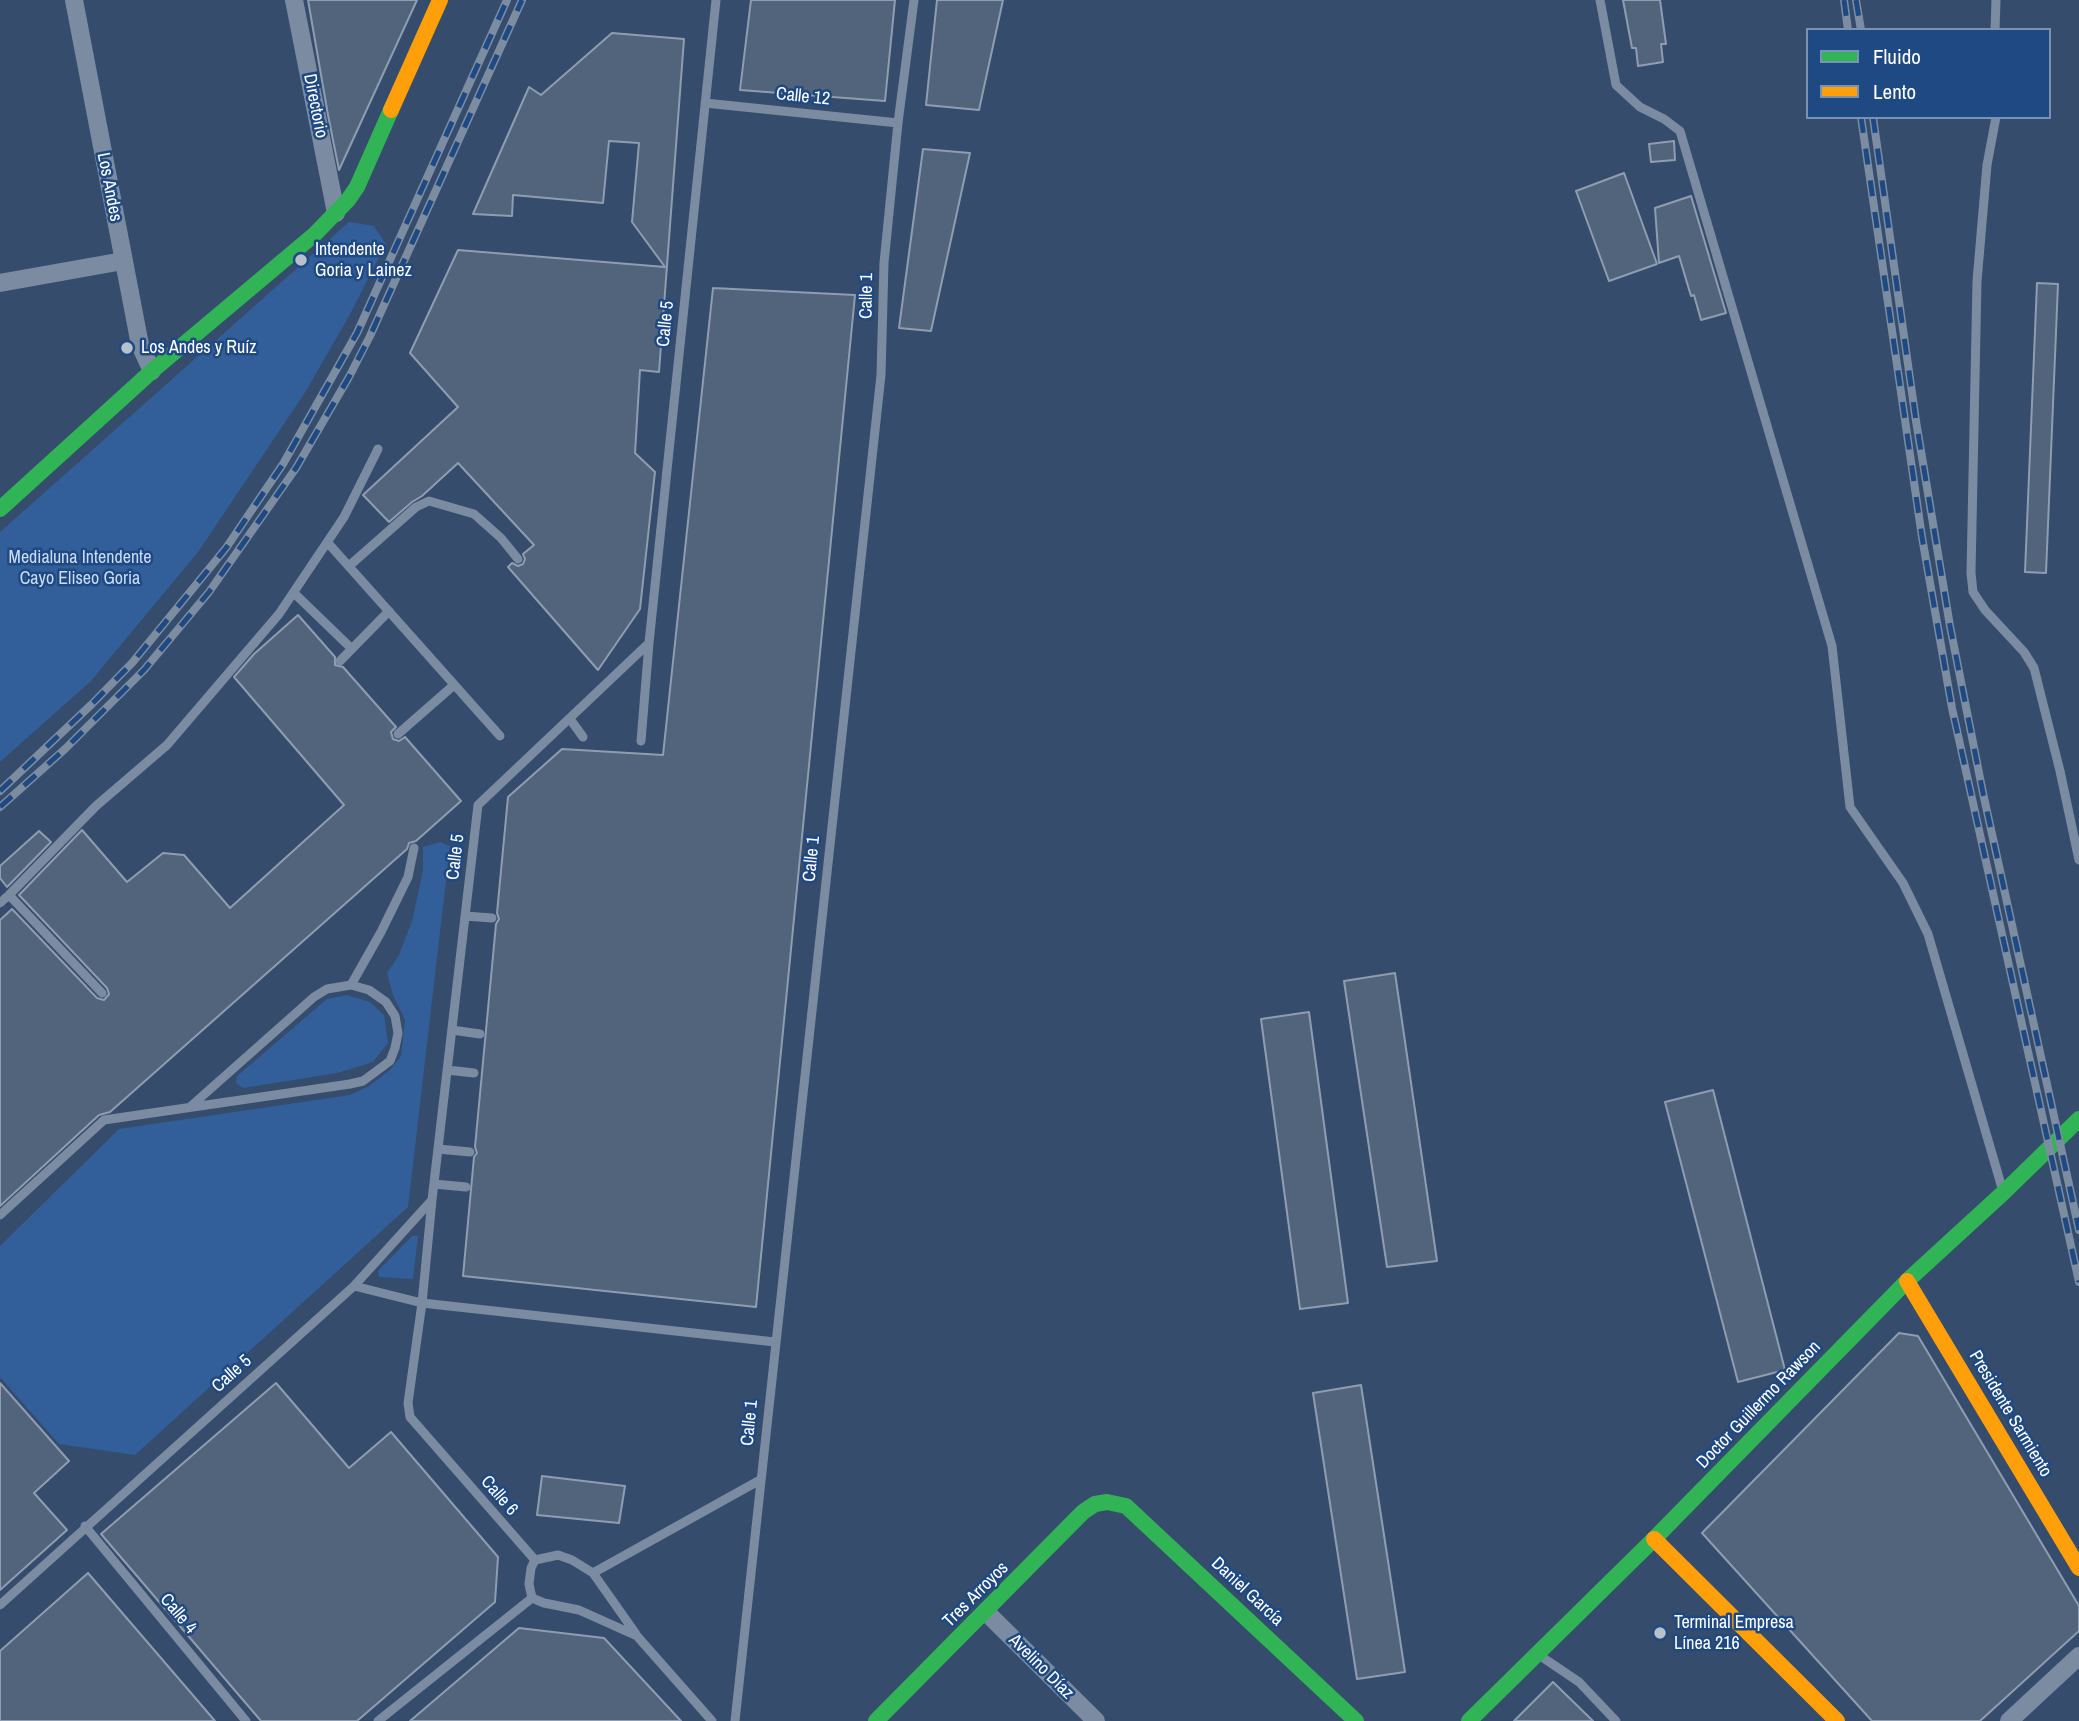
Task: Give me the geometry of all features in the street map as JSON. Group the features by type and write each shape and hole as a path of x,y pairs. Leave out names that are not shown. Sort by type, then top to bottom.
{"street":[{"name":"Los Andes","path":"74,0 140,345 152,371"},
{"name":"Directorio","path":"294,0 335,213"},
{"path":"0,509 152,371 315,234 335,213 357,187 440,0"},
{"path":"0,283 123,261"},
{"name":"Doctor Guillermo Rawson","path":"1469,1721 1654,1539 1907,1281 2079,1119"},
{"name":"Presidente Sarmiento","path":"1907,1281 2079,1568"},
{"name":"Tres Arroyos","path":"876,1721 1083,1512 1095,1504 1107,1502"},
{"name":"Daniel García","path":"1107,1502 1126,1506 1356,1721"},
{"path":"1654,1539 1830,1719"},
{"name":"Avelino Díaz","path":"986,1612 1096,1721"},
{"path":"2009,1721 2079,1656"}],"lane":[{"name":"Calle 5","path":"0,1605 354,1286 432,1200 478,805 649,643 716,0"},
{"name":"Calle 1","path":"735,1721 881,375 884,263 914,0"},
{"path":"1600,0 1616,85 1640,107 1680,131 1832,646 1850,807 1903,883 1928,934 2003,1193"},
{"path":"1996,0 1996,28"},
{"name":"Calle 12","path":"705,103 898,124"},
{"path":"1996,119 1987,165 1977,281 1971,573 1973,592 1985,610 2024,652 2034,668 2079,860"},
{"path":"0,903 96,806 167,745 279,614 344,517 378,449"},
{"path":"349,566 416,507 429,501 474,514 501,538 518,559"},
{"path":"327,542 500,736"},
{"path":"294,593 352,649"},
{"path":"340,661 389,611"},
{"path":"641,741 649,643"},
{"path":"398,734 454,685"},
{"path":"570,719 583,737"},
{"path":"351,985 408,877 414,848"},
{"path":"9,895 102,993"},
{"path":"465,916 492,918"},
{"path":"0,1215 104,1119 191,1107 350,1084 363,1081 390,1061 398,1033 395,1016 386,1002 369,990 351,985 327,989 314,997 191,1107"},
{"path":"452,1030 480,1034"},
{"path":"447,1070 474,1073"},
{"path":"438,1149 470,1152"},
{"path":"434,1184 466,1187"},
{"name":"Calle 6","path":"432,1200 422,1303 408,1403 410,1417 535,1560"},
{"path":"354,1286 422,1303 775,1342"},
{"path":"593,1573 760,1480"},
{"name":"Calle 4","path":"85,1526 246,1721"},
{"path":"532,1598 530,1584 535,1560 558,1555 593,1573 637,1636 712,1721"},
{"path":"532,1598 579,1610 637,1636"},
{"path":"378,1721 532,1598"},
{"path":"1537,1654 1579,1682 1616,1721"}],"green space":[{"name":"Medialuna Intendente Cayo Eliseo Goria","path":"349,222 374,226 386,244 306,391 198,552 91,681 0,762 0,532"},
{"path":"440,842 450,846 408,1207 135,1455 59,1444 0,1377 0,1246 119,1129 350,1095 369,1086 390,1070 401,1056 405,1020 393,995 387,973 399,955 412,921 423,871 423,847"},
{"path":"347,995 370,1002 384,1015 388,1043 373,1062 337,1073 243,1088 236,1083 237,1076 327,999"},
{"path":"412,1236 418,1236 413,1279 379,1277 378,1271"}],"building":[{"path":"308,0 417,0 339,170 328,115"},
{"path":"751,0 895,0 885,101 740,90"},
{"path":"937,0 1003,0 979,110 926,105"},
{"path":"1623,0 1660,0 1666,44 1661,44 1663,62 1638,66"},
{"path":"612,33 684,39 659,372 640,370 635,453 655,472 640,609 598,670 508,567 512,563 518,566 523,564 523,554 534,545 458,463 389,522 363,495 458,407 410,353 458,250 665,267 632,222 639,143 609,141 603,203 513,195 512,216 473,214 529,87 541,95"},
{"path":"1674,141 1675,160 1651,162 1649,144"},
{"path":"923,149 970,153 931,331 899,328"},
{"path":"1624,173 1657,264 1609,281 1576,191"},
{"path":"1691,196 1726,313 1701,320 1679,256 1659,263 1655,208"},
{"path":"2037,283 2058,284 2046,573 2025,572"},
{"path":"713,288 855,295 756,1307 463,1276 474,1157 477,1153 475,1147 496,924 499,919 497,913 508,797 562,749 663,755"},
{"path":"298,615 335,657 335,665 343,667 396,727 391,732 393,739 399,741 405,737 461,801 416,841 409,843 407,849 110,1112 99,1115 0,1206 0,920 12,909 97,998 104,1000 109,994 107,988 19,895 82,830 127,882 163,853 184,855 230,908 344,805 234,677 254,654"},
{"path":"39,831 51,842 7,887 0,878 0,866"},
{"path":"1395,973 1437,1261 1387,1267 1344,981"},
{"path":"1309,1012 1348,1303 1300,1309 1261,1019"},
{"path":"1713,1090 1785,1370 1738,1382 1665,1102"},
{"path":"1899,1333 1918,1336 2079,1606 2079,1631 1980,1721 1872,1721 1702,1533"},
{"path":"0,1383 69,1461 34,1493 67,1530 0,1590"},
{"path":"276,1383 349,1468 391,1432 498,1557 495,1602 357,1721 261,1721 101,1534"},
{"path":"1361,1385 1405,1672 1357,1679 1313,1393"},
{"path":"542,1476 625,1486 619,1523 537,1515"},
{"path":"88,1573 215,1721 0,1721 0,1651"},
{"path":"519,1628 604,1638 681,1721 410,1721"},
{"path":"1553,1682 1593,1721 1514,1721"}],"railway":[{"path":"0,791 132,663 226,548 283,464 357,333 507,0"},
{"path":"0,807 65,749 144,670 209,592 296,468 370,336 522,0"},
{"path":"1844,0 1848,28"},
{"path":"1856,0 1861,28"},
{"path":"1861,119 1922,537 1952,708 2079,1282"},
{"path":"1873,119 1916,421 1950,626 1983,793 2079,1230"}],"traffic: fast":[{"path":"0,509 152,371 315,234 357,187 391,110"},
{"path":"1469,1721 1654,1539 1907,1281 2079,1119"},
{"path":"876,1721 1083,1512 1095,1504 1107,1502 1126,1506 1356,1721"}],"traffic: slow":[{"path":"391,110 440,0"},
{"path":"1907,1281 2079,1568"},
{"path":"1654,1539 1837,1721"}],"place":[{"name":"Intendente Goria y Lainez","path":"301,260"},
{"name":"Los Andes y Ruíz","path":"127,348"},
{"name":"Terminal Empresa Línea 216","path":"1660,1633"}]}
